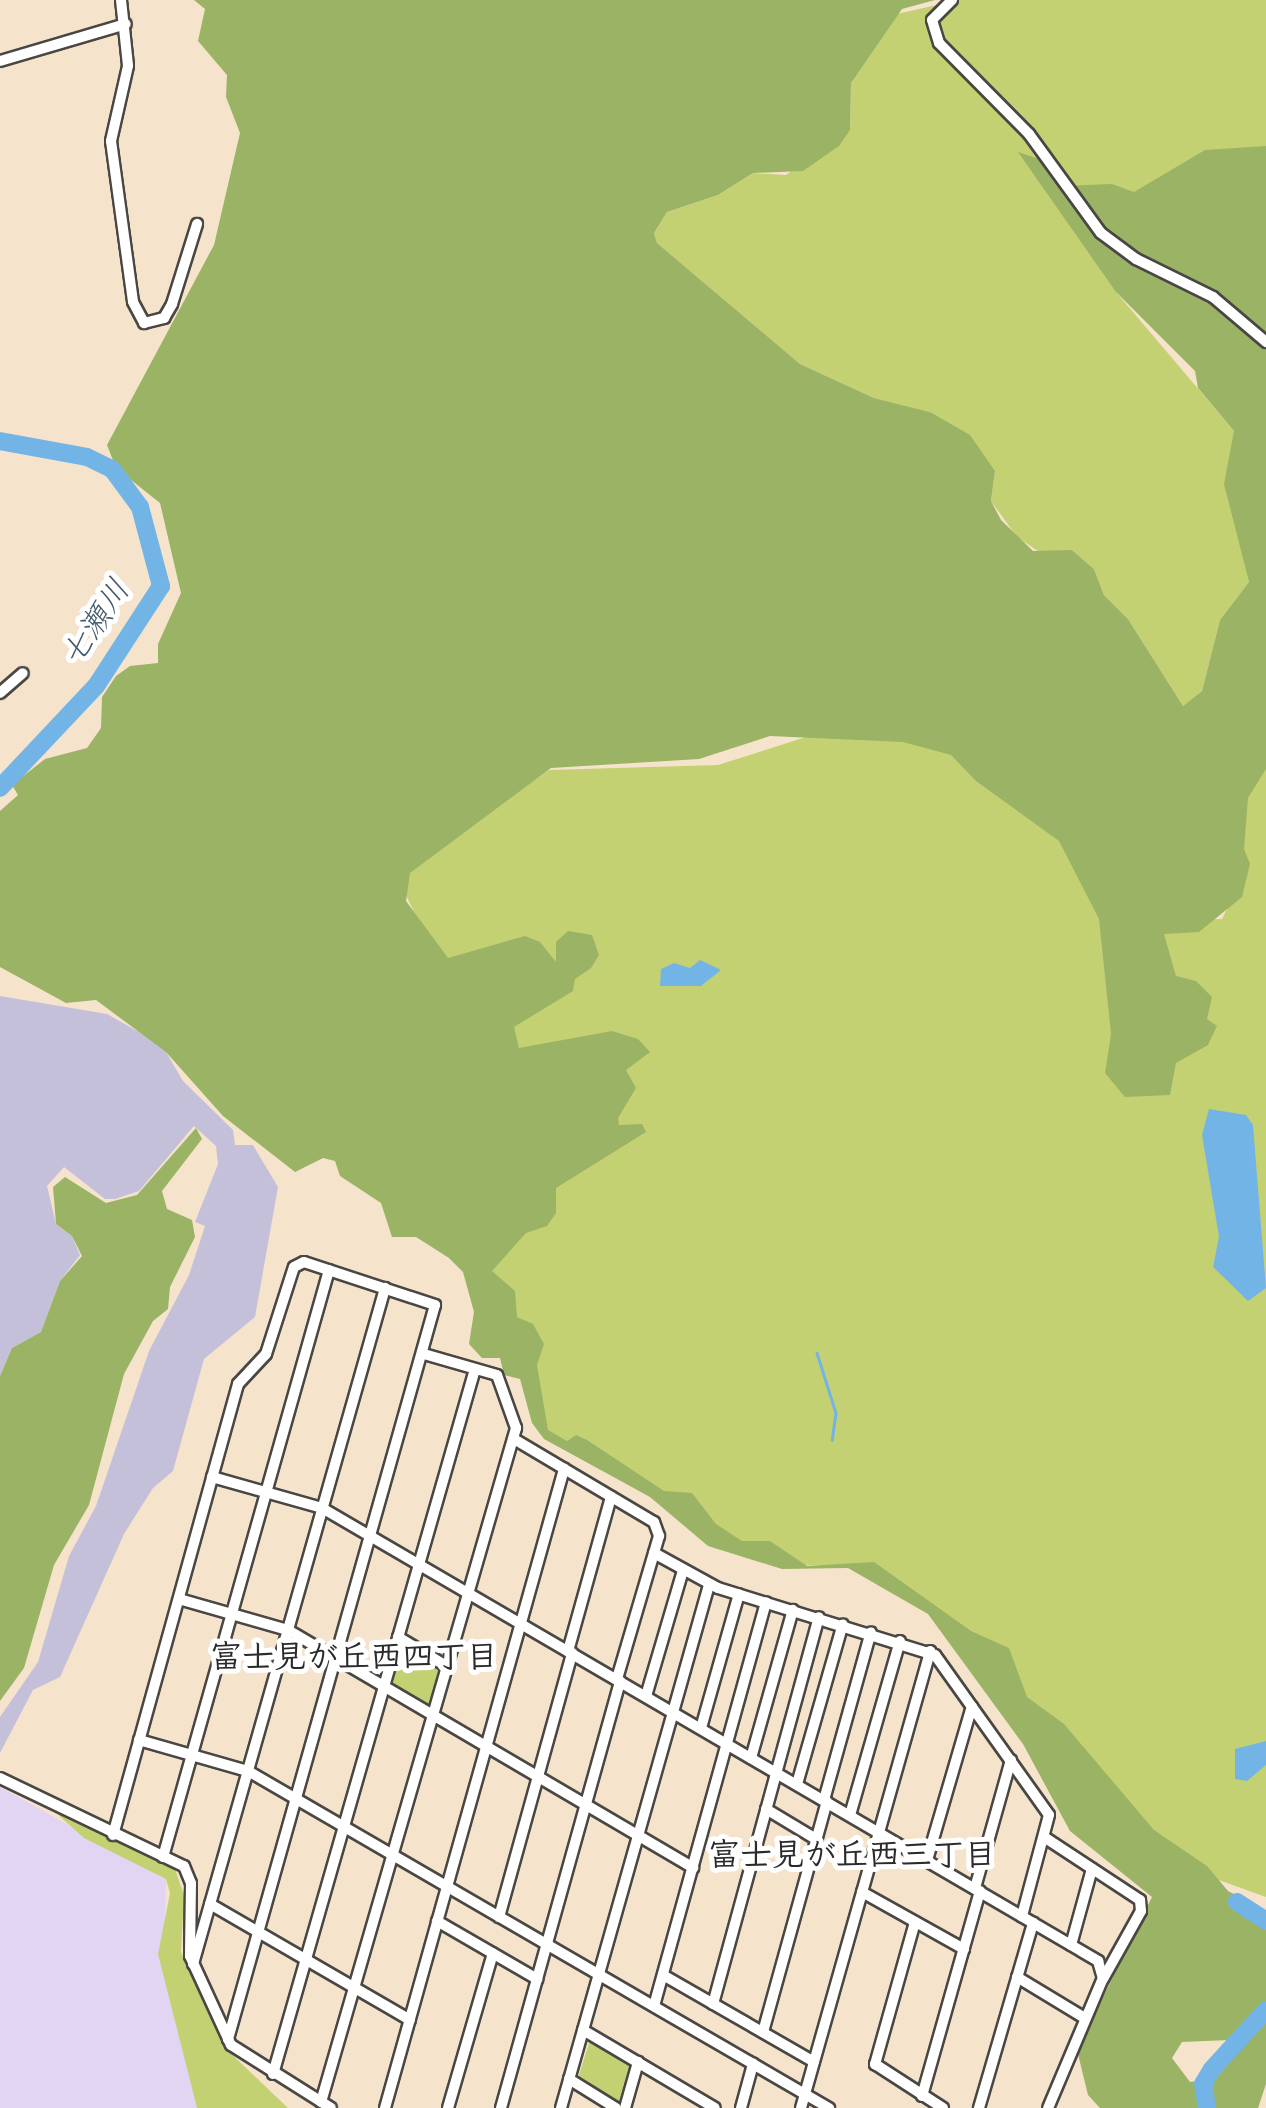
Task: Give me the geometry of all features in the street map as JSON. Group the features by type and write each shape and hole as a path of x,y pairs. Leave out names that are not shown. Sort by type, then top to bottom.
{"street":[{"path":"121,0 128,66 112,141 133,302 144,323 164,318 172,304 197,224"},
{"path":"952,0 932,20 939,43 1029,134 1101,233 1213,298 1266,342"},
{"path":"0,61 126,24"},
{"path":"0,693 23,674"},
{"path":"113,1836 238,1384 266,1354 294,1267 300,1262 330,1270 435,1305 228,2039"},
{"path":"163,1856 330,1270"},
{"path":"193,1964 385,1288"},
{"path":"0,1778 113,1836 184,1866 190,1879 193,1964 228,2039 238,2053 326,2105 354,1988 514,1439 515,1419 499,1380 424,1354"},
{"path":"273,2074 475,1369"},
{"path":"502,2108 654,1553 654,1522 514,1439"},
{"path":"385,2108 564,1469"},
{"path":"212,1477 322,1508 1033,1922 1101,1964 1102,1980"},
{"path":"499,1917 611,1497"},
{"path":"654,1553 709,1584 930,1650 1049,1815 1022,1916"},
{"path":"646,1696 683,1570"},
{"path":"561,2108 709,1584"},
{"path":"701,1728 739,1594"},
{"path":"178,1599 288,1630 693,1868"},
{"path":"654,2006 766,1602"},
{"path":"752,1758 793,1610"},
{"path":"712,2004 819,1617"},
{"path":"797,1784 843,1624"},
{"path":"762,2032 871,1632"},
{"path":"398,1637 448,1667"},
{"path":"850,1815 900,1641"},
{"path":"801,2108 930,1650"},
{"path":"926,1860 972,1706"},
{"path":"140,1740 248,1771 830,2108"},
{"path":"922,2096 1011,1760"},
{"path":"766,1808 816,1839"},
{"path":"1044,1837 1142,1905 1084,2017 1048,2108"},
{"path":"1071,1945 1092,1868"},
{"path":"862,1892 964,1949"},
{"path":"210,1904 410,2020"},
{"path":"438,1921 537,1980"},
{"path":"916,1922 875,2064 944,2108"},
{"path":"979,2108 1033,1922"},
{"path":"448,2108 493,1953"},
{"path":"662,1975 814,2062"},
{"path":"1017,1976 1084,2017"},
{"path":"583,2030 716,2108"},
{"path":"625,2108 638,2062"},
{"path":"741,2108 754,2064"},
{"path":"569,2079 616,2108"},
{"path":"683,2108 688,2092"}],"shaded area":[{"path":"0,996 107,1014 162,1045 183,1081 233,1130 235,1145 253,1145 278,1187 255,1317 204,1359 173,1471 153,1488 124,1534 60,1677 33,1690 0,1753 0,1717 38,1662 69,1556 96,1506 149,1351 189,1275 205,1226 195,1222 218,1164 216,1146 194,1126 139,1191 115,1199 105,1199 64,1167 47,1186 56,1224 72,1236 80,1255 60,1281 41,1332 12,1348 0,1376"},
{"path":"0,1787 166,1879 165,1916 197,2108 0,2108"}],"green space":[{"path":"194,0 935,0 902,9 851,83 850,130 839,146 803,171 753,173 718,195 667,212 654,233 657,243 800,364 874,398 930,412 970,435 995,471 991,501 1001,520 1033,551 1072,550 1094,569 1104,595 1128,619 1183,706 1202,691 1220,620 1249,582 1224,484 1234,431 1198,388 1195,371 1116,292 1018,152 1039,159 1061,186 1112,184 1134,192 1205,150 1266,146 1266,769 1248,798 1244,849 1250,864 1242,897 1199,932 1164,934 1176,976 1196,981 1212,997 1207,1019 1217,1026 1208,1045 1176,1063 1170,1095 1125,1097 1105,1073 1111,1034 1099,919 1059,841 976,781 951,755 903,742 770,736 699,759 551,768 410,873 406,901 448,958 525,936 540,942 556,962 556,942 568,931 592,935 599,955 591,968 575,979 573,991 514,1027 519,1048 612,1031 638,1039 650,1052 626,1070 636,1088 618,1118 619,1125 642,1124 646,1132 556,1188 556,1213 547,1226 526,1233 492,1271 515,1291 517,1317 533,1324 544,1344 537,1365 548,1430 567,1441 576,1435 587,1440 664,1491 692,1493 716,1524 742,1541 770,1541 807,1566 874,1562 971,1631 1009,1648 1027,1697 1064,1724 1154,1830 1207,1866 1228,1891 1266,1911 1266,2084 1258,2108 1212,2108 1211,2085 1235,2054 1229,2040 1182,2042 1172,2058 1190,2082 1204,2080 1202,2108 1100,2108 1088,2095 1077,2050 1152,1897 1070,1831 1023,1744 928,1614 848,1568 782,1569 708,1546 650,1497 544,1439 532,1423 520,1379 504,1375 500,1358 482,1358 469,1344 474,1312 463,1272 449,1258 416,1237 392,1237 381,1203 340,1176 335,1161 323,1158 295,1172 223,1116 166,1052 96,1000 66,1003 0,967 0,811 18,795 12,785 45,759 87,748 101,728 102,697 116,676 130,666 158,663 158,644 181,593 160,503 116,468 107,445 214,245 240,133 226,97 227,75 198,41 205,9"},
{"path":"959,0 1266,0 1266,149 1116,292 1234,431 1234,511 1249,582 1220,620 1202,691 1183,706 1128,619 1104,595 1094,569 1072,550 1041,553 1017,537 991,501 995,471 930,412 874,398 800,364 657,243 654,233 667,212 718,195 753,173 786,175 850,130 851,83 888,16"},
{"path":"847,724 910,737 969,761 1159,920 1222,919 1249,863 1226,807 1266,728 1266,1897 1216,1879 1142,1823 953,1624 885,1580 848,1566 796,1565 744,1552 547,1433 536,1396 487,1338 504,1069 444,973 396,875 549,770 718,765"},
{"path":"196,1128 202,1139 162,1191 167,1209 192,1220 195,1237 170,1287 168,1309 153,1321 124,1374 89,1505 54,1565 24,1668 0,1701 0,1376 12,1348 41,1332 60,1281 82,1256 72,1236 56,1224 53,1187 65,1177 106,1203 137,1195"},
{"path":"403,1646 440,1669 429,1708 392,1686"},
{"path":"56,1813 175,1869 184,1895 181,1952 223,2046 288,2108 197,2108 158,1954 170,1893 166,1879 84,1838"},
{"path":"590,2040 632,2064 621,2105 578,2078"}],"water":[{"path":"700,960 721,970 701,986 660,986 661,969 674,963 690,968"},
{"path":"1209,1109 1246,1115 1253,1125 1266,1288 1248,1301 1213,1267 1219,1237 1202,1135"},
{"path":"1266,1741 1266,1765 1247,1781 1235,1779 1235,1749"}],"waterway":[{"name":"七瀬川","path":"0,441 87,457 112,469 140,507 161,586 96,686 0,788"},
{"path":"817,1353 836,1413 832,1440"},
{"path":"1237,1902 1266,1921"},
{"path":"1207,2108 1203,2084 1212,2069 1266,2010"}],"district":[{"name":"富士見が丘西四丁目","path":"354,1661"},
{"name":"富士見が丘西三丁目","path":"852,1859"}]}
